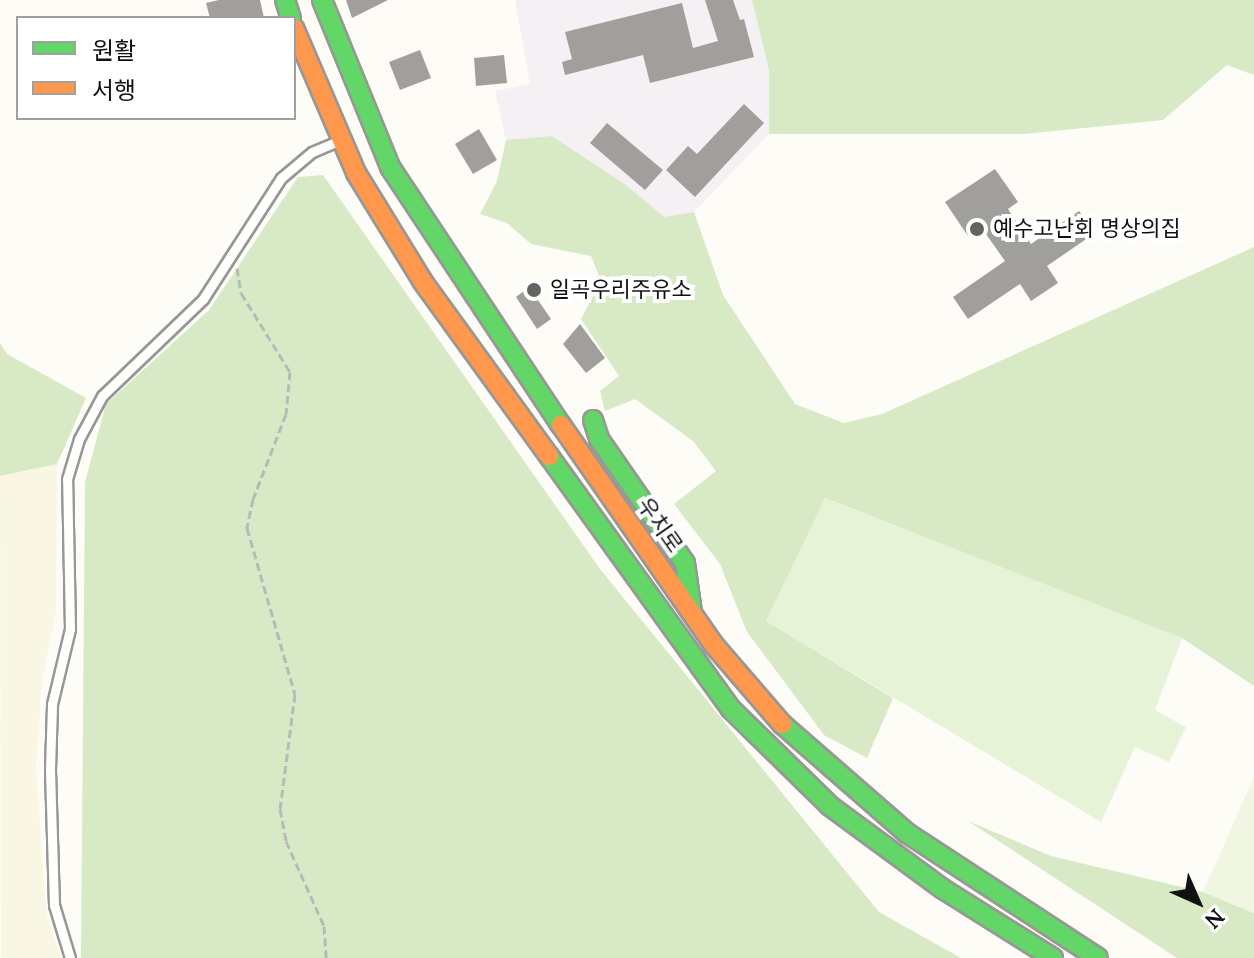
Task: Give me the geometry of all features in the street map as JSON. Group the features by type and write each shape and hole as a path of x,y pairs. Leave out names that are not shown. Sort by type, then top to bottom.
{"main road":[{"name":"우치로","path":"322,0 390,167 458,276 692,614 784,727 840,780 907,833 1098,958"},
{"path":"296,33 340,141 423,282 731,709 830,806 943,889 1053,958"},
{"path":"593,420 599,439 685,563 692,614"}],"lane":[{"path":"70,958 54,905 50,769 52,704 70,629 67,479 79,439 102,396 203,299 281,178 312,152 340,141"}],"path":[{"path":"235,250 241,293 290,372 286,414 253,499 247,528 295,694 280,809 286,841 324,926 326,958"}],"shaded area":[{"path":"515,0 752,0 769,70 769,134 694,212 664,218 626,185 552,136 506,140 495,91 530,84"},
{"path":"57,464 56,611 42,681 36,768 46,911 61,958 1,958 0,476"}],"green space":[{"path":"752,0 1254,0 1254,75 1227,65 1163,120 1025,134 769,134 769,70"},
{"path":"552,136 626,185 664,217 694,212 723,295 795,404 844,423 882,414 1254,247 1254,686 1182,638 825,498 766,621 893,698 867,758 824,735 747,632 720,564 674,504 716,471 693,441 635,399 605,411 600,391 619,376 581,319 601,281 591,256 531,244 507,223 480,214 497,181 506,140"},
{"path":"323,175 600,569 879,912 961,958 81,958 85,482 106,404 209,310 298,177"},
{"path":"0,343 7,354 86,398 57,464 0,476"},
{"path":"824,498 1182,638 1155,710 1186,727 1169,762 1135,747 1101,822 766,621"},
{"path":"1254,777 1254,913 1203,892"},
{"path":"968,821 1051,856 1203,892 1254,913 1254,958 1177,958"}],"building":[{"path":"260,0 264,16 209,16 206,3"},
{"path":"346,0 388,0 352,18"},
{"path":"705,0 733,0 740,20 744,19 754,57 650,83 643,55 565,75 562,62 572,59 565,32 682,3 693,48 718,41"},
{"path":"420,50 431,78 400,90 389,62"},
{"path":"504,55 507,83 476,86 474,58"},
{"path":"744,104 764,123 695,197 666,170 688,146 697,154"},
{"path":"607,123 663,170 645,190 590,143"},
{"path":"479,129 497,160 473,174 455,144"},
{"path":"995,169 1018,202 1008,209 1031,244 1079,211 1095,233 1047,266 1058,283 1031,301 1020,284 968,319 953,297 1005,261 981,227 968,236 945,202"},
{"path":"529,287 551,319 537,329 516,297"},
{"path":"580,324 605,358 586,373 563,344"}],"traffic: fast":[{"path":"285,0 290,16"},
{"path":"322,0 390,167 561,425"},
{"path":"593,420 599,439 685,563 692,612"},
{"path":"549,456 731,709 830,806 943,889 1053,958"},
{"path":"782,724 907,833 1098,958"}],"traffic: slow":[{"path":"296,33 356,173 423,282 549,456"},
{"path":"561,425 713,644 782,724"}],"place":[{"name":"예수고난회 명상의집","path":"977,229"},
{"name":"일곡우리주유소","path":"534,290"}]}
